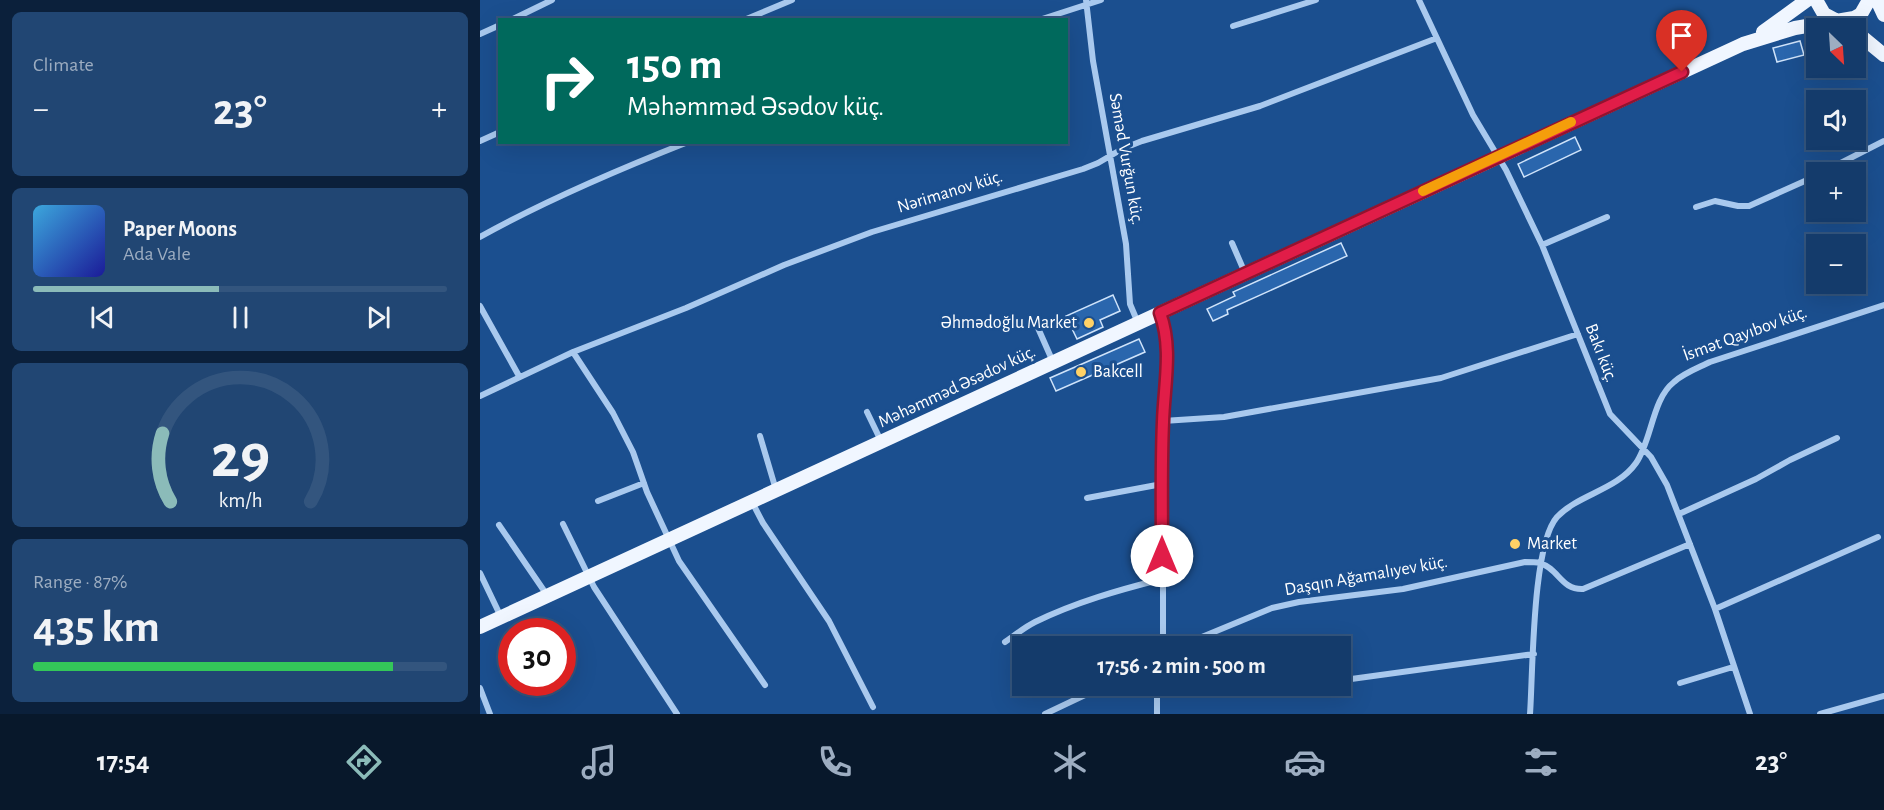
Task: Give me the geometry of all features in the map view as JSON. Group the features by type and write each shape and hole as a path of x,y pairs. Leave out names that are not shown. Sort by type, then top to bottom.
{"main road":[{"path":"1743,44 1785,18 1807,0"},
{"path":"1816,0 1824,14 1831,18"},
{"path":"1852,18 1861,14 1869,0"},
{"path":"1877,0 1884,15"},
{"path":"1743,44 1795,28 1806,27"},
{"path":"1866,40 1884,55"},
{"name":"Məhəmməd Əsədov küç.","path":"480,627 1743,44"}],"street":[{"path":"515,18 552,0"},
{"path":"749,18 792,0"},
{"path":"1044,18 1087,2 1101,0"},
{"path":"1233,26 1316,0"},
{"name":"Bakı küç.","path":"1419,0 1473,115 1516,189 1542,245 1610,414 1645,450 1660,471 1715,609 1750,714"},
{"name":"Səməd Vurğun küç.","path":"1087,2 1093,62 1126,244 1130,304 1138,323"},
{"path":"480,34 498,26"},
{"name":"Nərimanov küç.","path":"480,396 573,352 686,308 784,265 872,232 1083,169 1142,141 1260,106 1437,38"},
{"path":"480,141 498,133"},
{"path":"1843,162 1884,141"},
{"path":"480,237 555,199 683,144"},
{"path":"1696,207 1715,201 1749,206 1806,180"},
{"path":"1542,245 1607,217"},
{"path":"1232,243 1245,274"},
{"name":"İsmət Qayıbov küç.","path":"1530,714 1540,563 1551,526 1558,516 1576,502 1617,481 1634,466 1645,450 1660,400 1672,383 1687,373 1721,358 1884,305"},
{"path":"480,306 519,376"},
{"path":"1160,313 1165,325 1168,345 1163,421 1163,636"},
{"path":"1038,328 1053,363"},
{"path":"1163,421 1224,417 1441,378 1578,334"},
{"path":"573,352 613,413 633,452 668,540 702,597 765,686"},
{"path":"867,412 881,442"},
{"path":"760,436 776,490"},
{"path":"1679,514 1756,479 1837,438"},
{"path":"598,501 644,483"},
{"path":"1087,498 1162,484"},
{"path":"751,502 829,621 873,707"},
{"path":"499,525 548,596"},
{"path":"563,525 588,577 677,714"},
{"path":"1715,609 1878,537"},
{"path":"1540,563 1568,586 1583,589 1690,544"},
{"name":"Daşqın Ağamalıyev küç.","path":"1204,636 1272,608 1299,602 1403,589 1525,562 1540,563"},
{"path":"480,573 501,617"},
{"path":"1005,642 1034,622 1070,606 1162,579"},
{"path":"1351,679 1534,654"},
{"path":"1680,683 1733,667"},
{"path":"480,688 490,714"},
{"path":"1045,714 1083,696"},
{"path":"1157,696 1157,714"},
{"path":"1820,714 1884,696"}],"building":[{"path":"1800,41 1804,55 1777,62 1773,48"},
{"path":"1575,137 1581,150 1524,177 1518,164"},
{"path":"1341,243 1347,256 1227,310 1228,314 1213,321 1207,309 1235,296 1233,292"},
{"path":"1113,295 1120,311 1100,320 1103,327 1077,339 1066,316"},
{"path":"1139,339 1145,352 1056,391 1050,378"}],"slow traffic":[{"path":"1423,191 1571,122"}],"place":[{"name":"Əhmədoğlu Market","path":"1089,323"},
{"name":"Bakcell","path":"1081,372"},
{"name":"Market","path":"1515,544"}],"route":[{"path":"1162,556 1163,421 1168,345 1165,325 1160,313 1682,72"}]}
